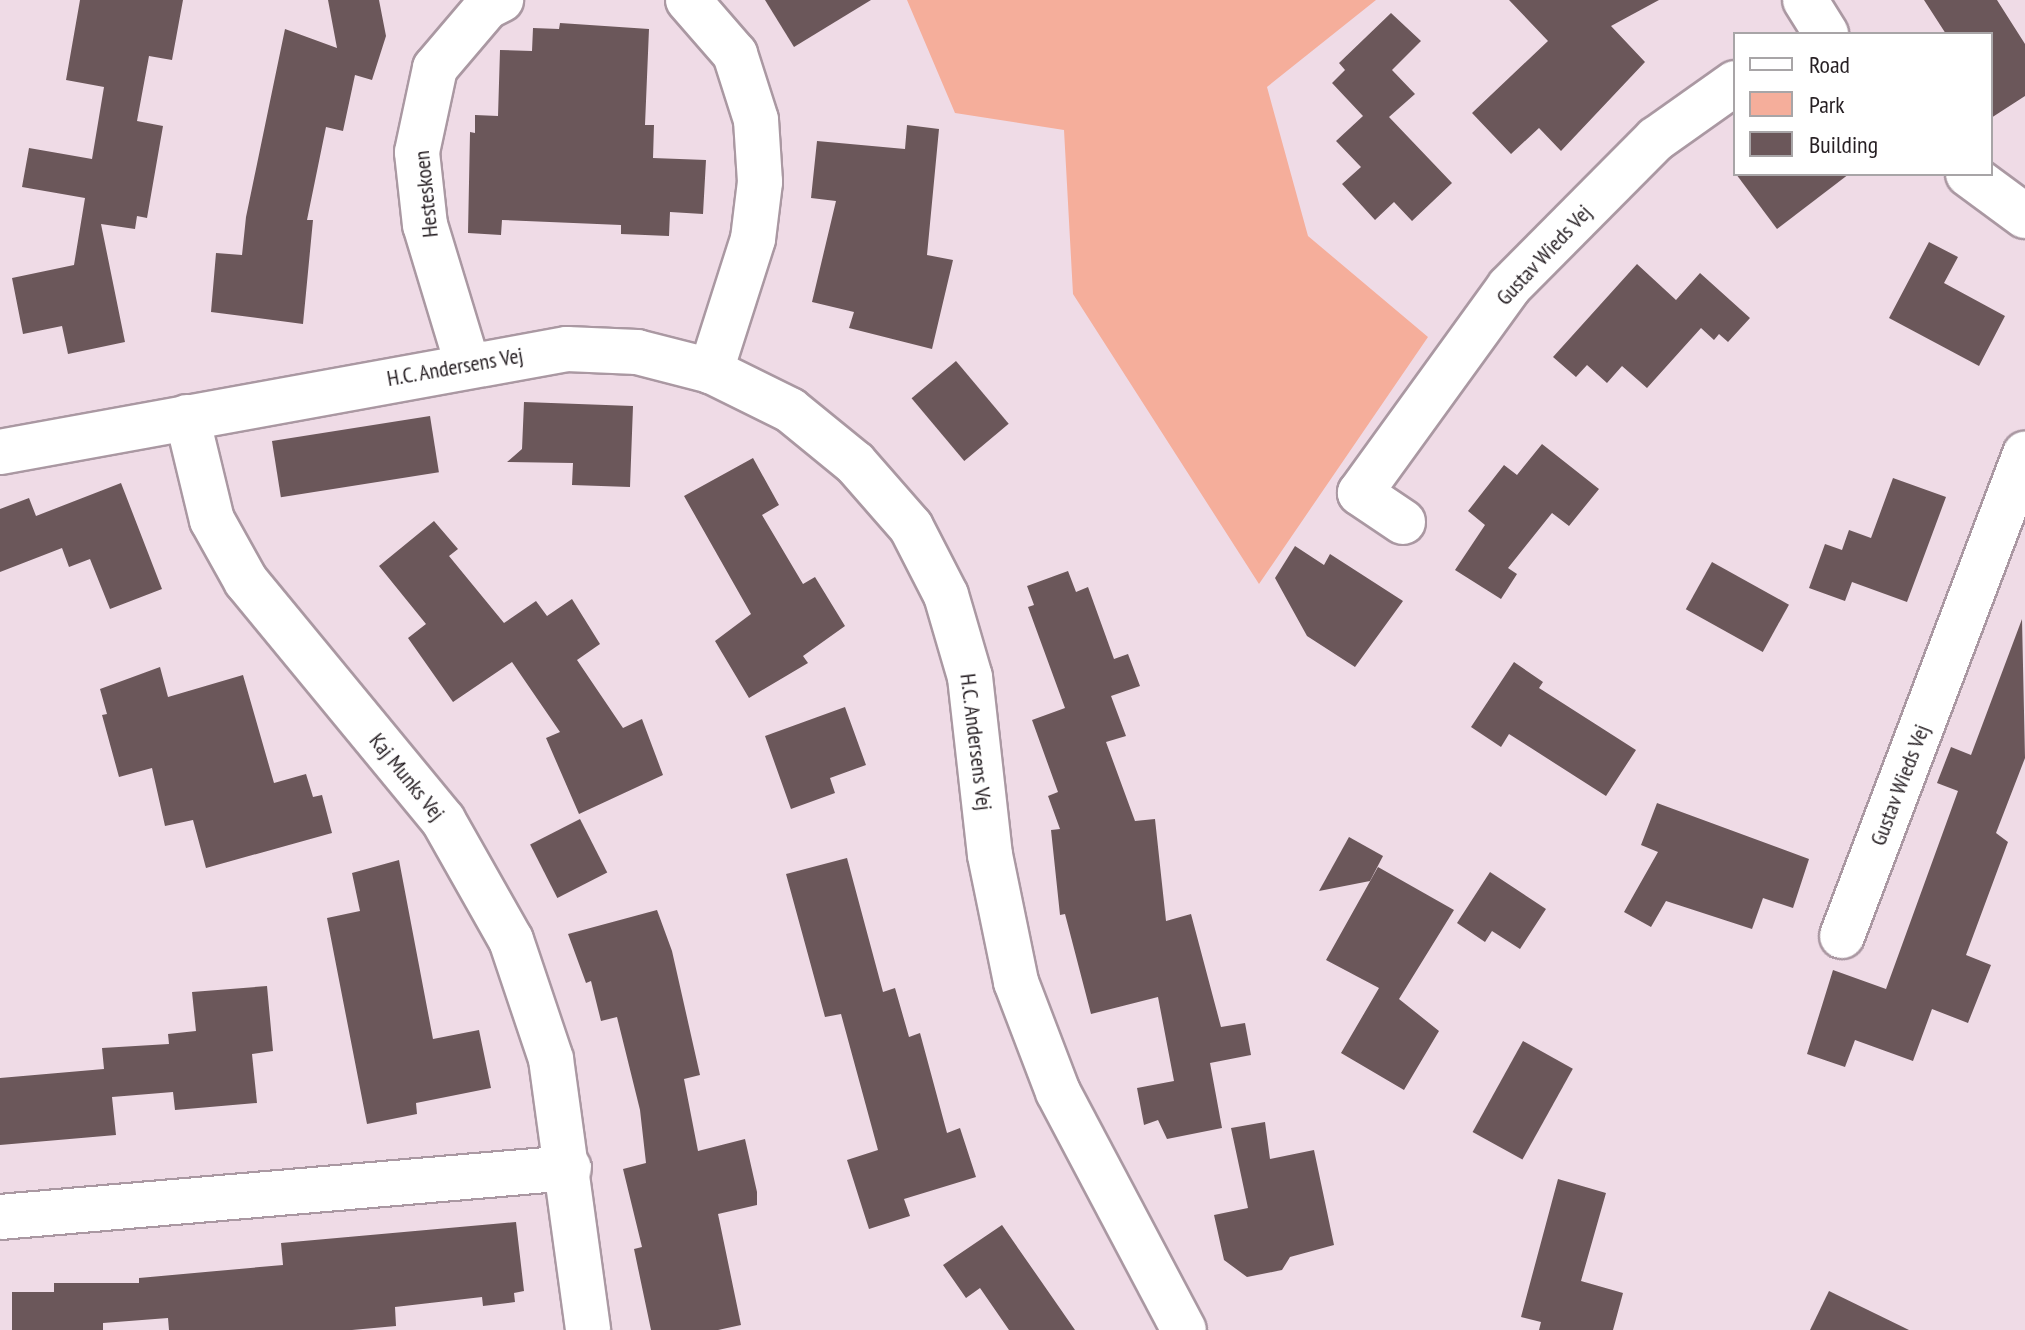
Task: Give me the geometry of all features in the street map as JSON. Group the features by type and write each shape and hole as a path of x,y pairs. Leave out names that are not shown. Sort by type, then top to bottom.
{"street":[{"name":"Hesteskoen","path":"467,363 425,225 417,152 435,68 487,7 501,0"},
{"path":"688,0 735,54 756,120 760,182 753,239 711,371"},
{"name":"Gustav Wieds Vej","path":"1403,522 1360,493 1509,287 1656,139 1733,84"},
{"path":"1971,176 2025,216"},
{"name":"H.C. Andersens Vej","path":"0,452 467,363 567,349 637,352 711,371 790,410 855,463 911,527 946,595 970,677 990,855 1016,982 1058,1092 1184,1330"},
{"name":"Kaj Munks Vej","path":"187,417 212,520 246,581 443,820 511,940 551,1059 569,1168 588,1330"},
{"name":"Gustav Wieds Vej","path":"1842,936 2025,454"},
{"path":"0,1217 569,1168"}],"green space":[{"path":"907,0 1376,0 1267,87 1308,236 1428,337 1259,584 1073,294 1064,130 955,113"}],"building":[{"path":"80,0 183,0 172,60 149,56 137,121 163,126 147,218 137,216 135,229 101,224 125,342 68,354 62,326 23,334 12,278 74,265 85,198 22,187 29,148 92,159 104,87 66,80"},
{"path":"328,0 379,0 386,36 372,80 355,75 343,131 326,127 307,220 313,220 303,324 211,312 216,253 242,255 246,217 285,29 337,48"},
{"path":"765,0 871,0 794,47"},
{"path":"1509,0 1659,0 1611,26 1645,62 1561,151 1539,128 1511,154 1472,113 1548,41"},
{"path":"1924,0 1997,0 2025,44 2025,96 1993,117 1993,32 1945,32"},
{"path":"1391,13 1421,41 1392,70 1415,94 1389,117 1452,183 1412,221 1394,202 1375,220 1342,184 1361,167 1336,141 1363,116 1332,83 1345,70 1339,63"},
{"path":"560,23 649,29 645,125 654,125 653,158 706,160 703,214 670,212 669,236 621,234 621,225 502,220 501,235 468,233 470,132 475,133 475,115 498,116 500,50 532,51 533,28 559,29"},
{"path":"907,125 939,129 927,255 953,260 932,349 849,328 854,312 812,302 836,201 811,198 817,141 905,149"},
{"path":"1737,176 1846,176 1777,229"},
{"path":"1929,242 1958,257 1944,283 2005,316 1979,366 1889,318"},
{"path":"1637,264 1676,300 1700,273 1750,318 1728,342 1719,334 1714,340 1701,328 1647,388 1622,366 1607,383 1587,365 1576,377 1553,357"},
{"path":"956,361 1009,424 964,461 912,398"},
{"path":"524,402 633,406 630,487 572,485 573,463 507,462 522,449"},
{"path":"430,416 439,472 281,497 272,441"},
{"path":"1542,444 1599,489 1569,526 1552,513 1508,568 1517,574 1501,599 1455,570 1485,525 1468,511 1504,465 1517,475"},
{"path":"753,458 779,505 762,515 803,584 815,577 845,626 803,656 808,663 749,698 715,641 751,614 684,496"},
{"path":"1893,478 1946,497 1907,602 1852,582 1845,601 1809,588 1825,544 1842,550 1849,530 1871,538"},
{"path":"121,483 162,589 110,609 90,559 69,567 62,548 0,572 0,509 29,498 36,516"},
{"path":"434,521 458,549 449,556 504,623 536,601 547,616 572,599 600,644 577,660 623,728 642,719 663,775 579,814 546,738 560,732 512,662 453,702 408,638 426,624 379,566"},
{"path":"1295,546 1324,565 1330,554 1403,601 1355,667 1307,636 1275,578"},
{"path":"1712,562 1789,605 1763,652 1686,609"},
{"path":"1068,571 1076,592 1088,587 1114,659 1128,654 1140,686 1111,696 1126,736 1106,742 1135,821 1155,819 1166,921 1191,914 1221,1027 1245,1023 1251,1055 1210,1063 1222,1128 1167,1139 1158,1120 1144,1125 1137,1088 1174,1081 1158,997 1091,1014 1065,914 1060,915 1051,830 1060,829 1048,796 1058,792 1032,720 1065,708 1028,607 1034,605 1027,586"},
{"path":"2022,619 2025,758 1996,833 2008,842 1966,955 1991,965 1968,1023 1932,1009 1913,1061 1855,1040 1845,1067 1807,1054 1833,970 1886,989 1958,791 1937,783 1951,747 1971,755"},
{"path":"1514,662 1543,682 1539,688 1636,750 1606,796 1509,734 1501,747 1471,727"},
{"path":"160,667 168,697 243,675 274,783 306,774 313,797 322,795 332,833 206,868 193,820 165,826 152,768 119,777 102,715 107,714 100,689"},
{"path":"845,707 866,765 830,778 835,793 791,809 765,736"},
{"path":"1657,803 1809,859 1793,908 1763,898 1752,929 1666,901 1651,927 1624,912 1658,852 1641,845"},
{"path":"580,819 607,872 557,898 530,844"},
{"path":"1349,837 1383,856 1370,881 1319,891"},
{"path":"847,858 883,992 895,988 909,1037 920,1033 947,1133 960,1128 976,1177 904,1199 910,1216 869,1229 847,1160 878,1150 841,1014 825,1017 786,874"},
{"path":"399,860 433,1039 479,1030 491,1088 416,1103 417,1114 367,1124 327,918 360,911 352,873"},
{"path":"1378,867 1454,910 1399,999 1439,1031 1404,1090 1341,1053 1379,988 1326,960"},
{"path":"1490,872 1546,909 1520,949 1492,931 1485,942 1457,923"},
{"path":"657,910 672,951 700,1075 684,1079 698,1151 745,1139 757,1192 757,1205 718,1214 741,1325 718,1330 651,1330 634,1249 642,1247 623,1169 646,1163 640,1110 617,1017 601,1021 591,981 586,983 568,934"},
{"path":"267,986 273,1051 252,1054 257,1103 175,1110 173,1092 112,1097 116,1135 0,1145 0,1078 104,1069 102,1048 169,1044 168,1034 196,1031 192,992"},
{"path":"1523,1041 1573,1069 1522,1160 1473,1132"},
{"path":"1265,1122 1270,1159 1314,1150 1334,1245 1290,1257 1282,1270 1247,1277 1224,1260 1214,1215 1248,1208 1231,1128"},
{"path":"1558,1179 1606,1193 1581,1281 1623,1293 1613,1330 1539,1330 1541,1322 1521,1317"},
{"path":"516,1222 524,1291 514,1293 515,1302 483,1306 482,1297 395,1307 396,1326 352,1330 169,1330 168,1318 103,1323 103,1330 12,1330 12,1292 54,1292 54,1283 139,1283 139,1278 283,1265 281,1243"},
{"path":"1002,1225 1075,1330 1009,1330 980,1288 966,1298 943,1265"},
{"path":"1829,1291 1909,1330 1810,1330"}]}
